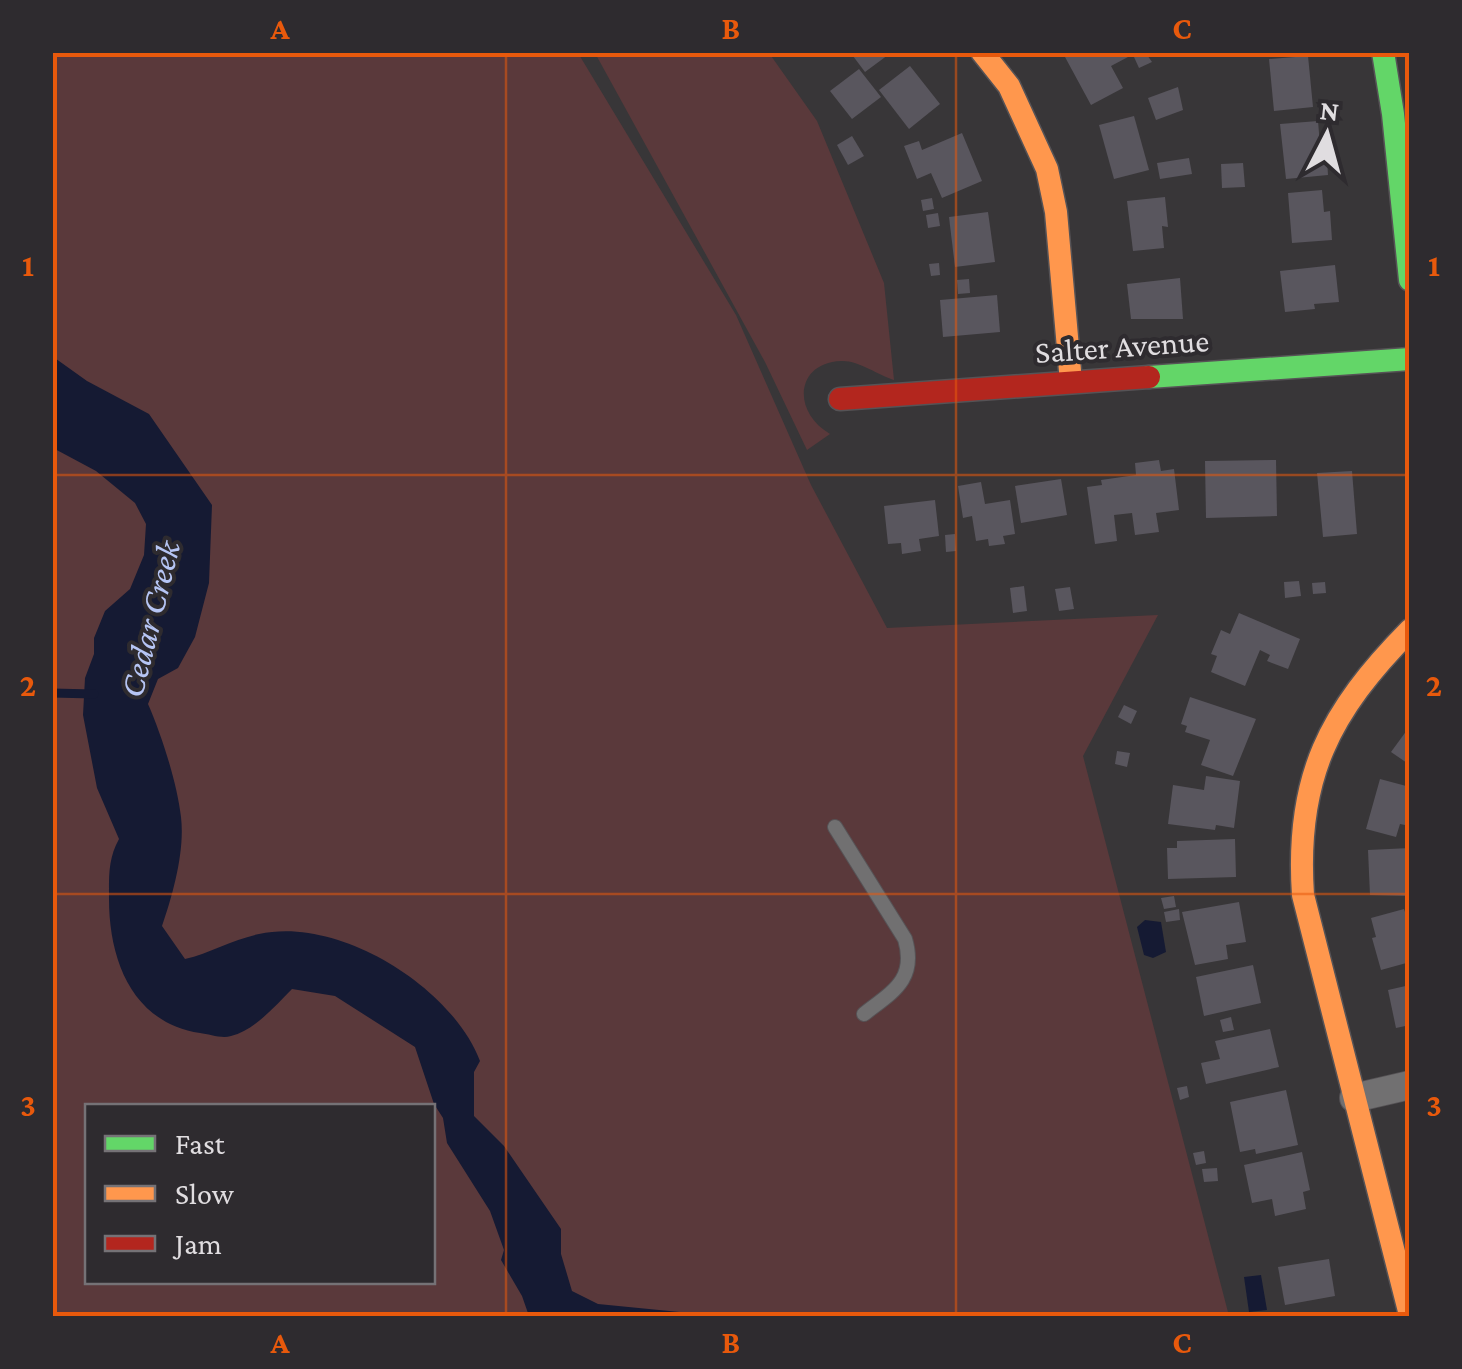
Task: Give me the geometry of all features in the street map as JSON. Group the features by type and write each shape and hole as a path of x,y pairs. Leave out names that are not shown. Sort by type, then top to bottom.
{"street":[{"path":"982,52 1008,86 1048,169 1056,212 1071,382"},
{"path":"1383,52 1410,280"},
{"name":"Salter Avenue","path":"840,398 1410,359"},
{"path":"1410,630 1372,668 1331,728 1316,764 1300,850 1304,895 1410,1315"},
{"path":"1354,1098 1410,1085"}],"lane":[{"path":"835,827 905,939 909,953 907,974 897,988 864,1014"}],"shaded area":[{"path":"52,53 578,53 736,315 811,485 887,628 1158,615 1083,756 1229,1316 53,1316"},
{"path":"595,53 769,53 817,121 884,283 894,380 848,361 815,370 807,379 805,402 809,414 830,434 807,450 765,362"}],"water":[{"name":"Cedar Creek","path":"52,356 87,381 149,414 212,505 209,583 195,637 178,668 158,679 148,704 176,789 182,830 180,858 162,926 185,959 250,936 290,931 323,936 389,963 445,1007 466,1034 480,1061 474,1072 474,1116 504,1146 561,1229 561,1254 572,1291 598,1304 720,1316 529,1316 501,1260 504,1250 490,1211 447,1143 443,1118 434,1104 415,1047 335,996 292,989 256,1023 224,1037 177,1027 142,1003 129,986 114,945 110,868 119,839 97,788 83,715 85,678 94,654 94,638 105,611 130,589 144,555 146,524 135,503 96,471 53,448"},
{"path":"1145,920 1161,922 1166,952 1153,958 1144,955 1137,927"},
{"path":"1261,1275 1267,1310 1249,1312 1244,1277"}],"building":[{"path":"850,52 892,52 865,72"},
{"path":"1073,52 1126,52 1128,57 1111,66 1123,88 1091,105 1065,57"},
{"path":"1145,52 1152,62 1139,68 1134,57"},
{"path":"1308,56 1313,107 1274,111 1269,59"},
{"path":"910,66 940,104 909,129 879,90"},
{"path":"859,69 881,97 852,119 830,91"},
{"path":"1178,87 1183,110 1156,120 1148,98"},
{"path":"1134,116 1149,170 1114,179 1099,125"},
{"path":"1318,121 1320,145 1326,144 1328,175 1286,179 1280,124"},
{"path":"962,133 982,181 942,198 931,173 917,179 904,146 919,141 922,150"},
{"path":"852,136 864,156 848,165 837,145"},
{"path":"1189,158 1192,174 1160,179 1157,163"},
{"path":"1243,163 1245,187 1222,188 1221,164"},
{"path":"1322,190 1324,212 1330,211 1332,240 1292,243 1288,193"},
{"path":"1165,197 1168,227 1162,226 1164,248 1133,251 1127,201"},
{"path":"932,198 934,209 923,211 921,200"},
{"path":"988,212 995,262 955,267 949,217"},
{"path":"938,213 940,226 928,228 926,215"},
{"path":"939,263 940,275 931,276 929,264"},
{"path":"1335,265 1339,302 1285,312 1280,271"},
{"path":"1180,278 1183,319 1131,319 1127,284"},
{"path":"969,279 970,293 958,294 957,280"},
{"path":"997,295 1000,332 943,337 940,300"},
{"path":"1159,460 1161,471 1174,469 1179,510 1156,513 1159,532 1135,535 1132,513 1114,515 1117,541 1095,544 1087,487 1102,485 1101,480 1136,475 1135,463"},
{"path":"1276,460 1277,516 1206,518 1205,461"},
{"path":"1352,471 1357,534 1323,537 1317,473"},
{"path":"1061,479 1067,515 1021,523 1015,486"},
{"path":"981,482 985,504 1010,500 1015,534 1003,536 1005,544 989,546 988,539 976,541 972,516 963,518 958,486"},
{"path":"935,500 939,536 919,539 921,551 902,554 901,543 888,544 884,506"},
{"path":"955,534 956,551 946,552 945,535"},
{"path":"1299,581 1301,596 1285,598 1284,582"},
{"path":"1325,582 1326,593 1313,594 1312,583"},
{"path":"1024,586 1027,611 1013,613 1010,588"},
{"path":"1070,587 1074,609 1059,611 1055,589"},
{"path":"1239,613 1300,639 1288,669 1267,661 1270,655 1260,650 1245,686 1211,672 1217,656 1211,654 1221,630 1230,634"},
{"path":"1190,697 1256,719 1233,776 1201,765 1210,740 1185,732 1187,726 1181,724"},
{"path":"1124,705 1137,711 1131,724 1118,717"},
{"path":"1410,726 1410,765 1391,752"},
{"path":"1117,751 1130,753 1127,767 1115,764"},
{"path":"1206,776 1240,781 1234,828 1216,825 1215,830 1168,824 1173,785 1204,790"},
{"path":"1380,779 1410,787 1410,826 1400,824 1396,837 1366,829"},
{"path":"1235,839 1236,877 1168,879 1167,848 1177,848 1177,841"},
{"path":"1410,848 1410,896 1370,895 1368,850"},
{"path":"1174,896 1176,907 1164,909 1161,898"},
{"path":"1239,902 1246,942 1226,945 1228,959 1195,965 1182,912"},
{"path":"1179,909 1180,920 1166,922 1164,912"},
{"path":"1404,909 1410,927 1410,962 1381,970 1371,918"},
{"path":"1253,965 1261,1003 1204,1016 1196,977"},
{"path":"1410,985 1410,1025 1396,1028 1388,990"},
{"path":"1231,1017 1234,1030 1223,1032 1220,1020"},
{"path":"1270,1029 1279,1067 1206,1084 1201,1063 1220,1059 1215,1041"},
{"path":"1187,1086 1189,1097 1180,1100 1177,1088"},
{"path":"1286,1090 1298,1145 1256,1154 1255,1149 1240,1152 1230,1102"},
{"path":"1204,1151 1206,1163 1196,1165 1193,1153"},
{"path":"1302,1152 1310,1190 1303,1192 1306,1209 1275,1216 1272,1199 1252,1203 1244,1165"},
{"path":"1217,1168 1218,1181 1204,1182 1202,1169"},
{"path":"1329,1259 1335,1296 1285,1305 1278,1267"}],"waterway":[{"name":"Cedar Creek","path":"52,693 94,694"}],"traffic: fast":[{"path":"1383,52 1410,280"},
{"path":"1149,377 1410,359"}],"traffic: slow":[{"path":"982,52 1009,86 1047,169 1056,212 1071,382"},
{"path":"1410,630 1358,690 1323,749 1312,781 1302,853 1303,895 1410,1315"}],"traffic: jam":[{"path":"840,399 1149,377"}]}
